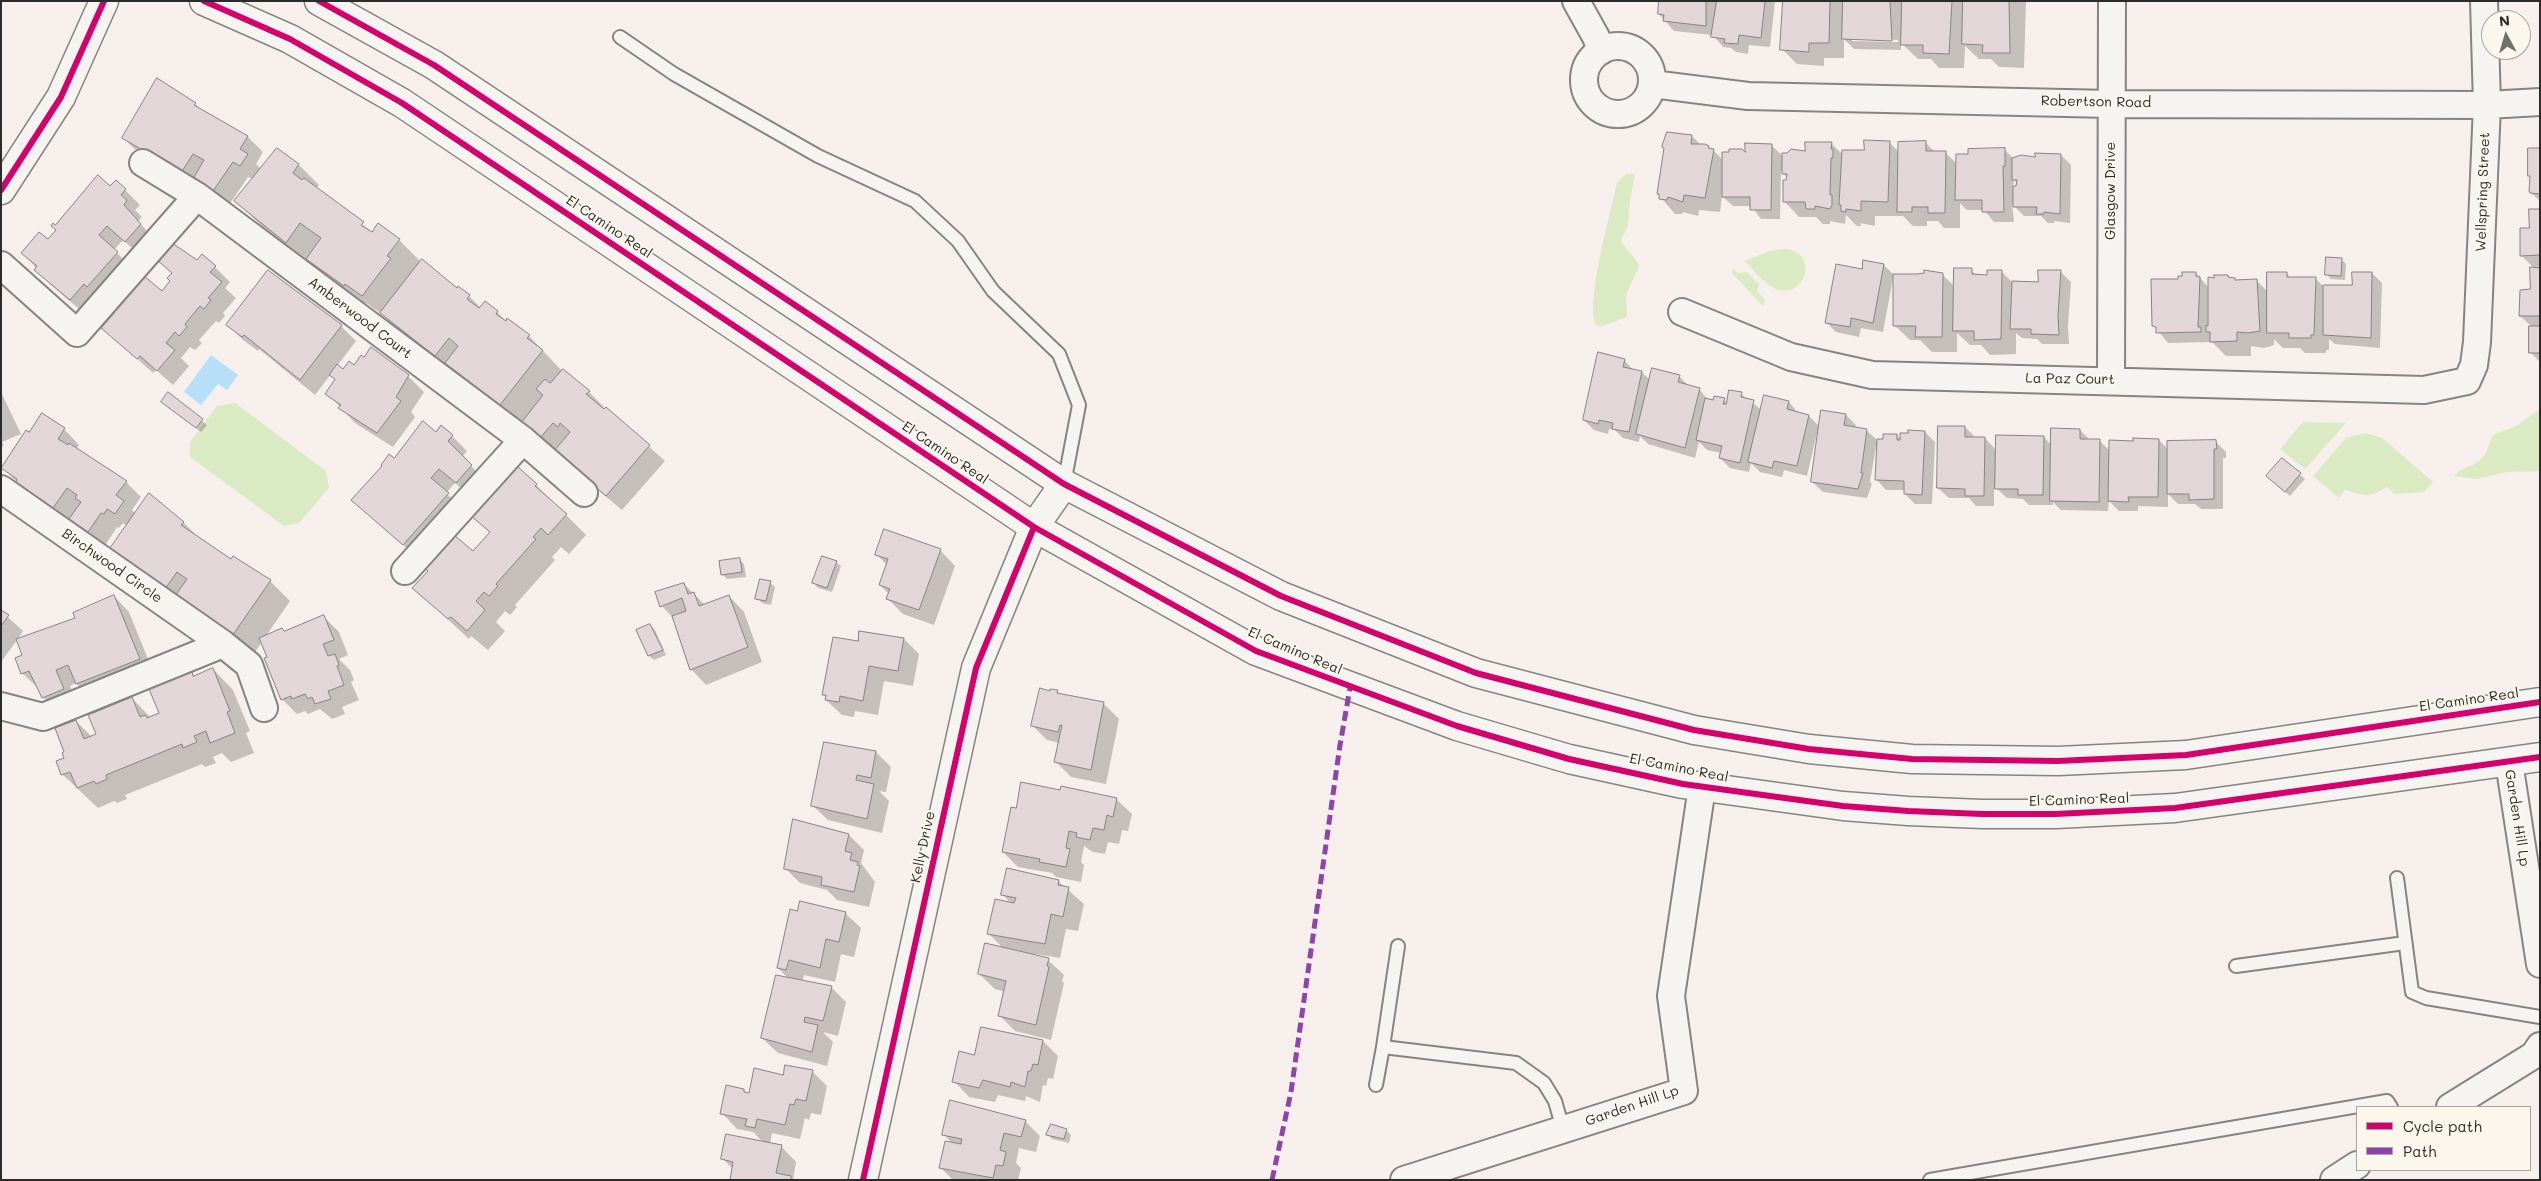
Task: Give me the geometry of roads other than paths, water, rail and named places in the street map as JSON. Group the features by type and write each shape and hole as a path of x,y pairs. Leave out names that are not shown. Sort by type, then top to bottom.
{"main road":[{"path":"1,190 61,97 104,1"},
{"name":"El Camino Real","path":"204,1 290,39 402,103 1034,527 1256,651 1350,688 1457,726 1569,759 1702,787 1843,806 1908,811 2056,814 2175,808 2540,757"},
{"name":"El Camino Real","path":"319,1 434,65 1064,484 1281,596 1476,673 1694,730 1809,749 1912,759 2058,761 2186,755 2540,702"},
{"name":"Kelly Drive","path":"863,1180 976,668 1034,527 1064,484"}],"street":[{"path":"1576,1 1596,37 1601,51"},
{"name":"Glasgow Drive","path":"2111,380 2112,1"},
{"name":"Wellspring Street","path":"2467,380 2474,365 2477,342 2487,104 2484,1"},
{"path":"1612,47 1634,50 1644,57 1650,66 1652,84 1647,100 1639,108 1629,113 1618,115 1597,107 1590,99 1584,78 1586,67 1601,51 1612,47"},
{"name":"Robertson Road","path":"1652,84 1748,96 2111,104 2487,104 2540,102"},
{"name":"Amberwood Court","path":"143,163 197,196 523,440 584,493"},
{"path":"1,265 77,333 197,196"},
{"name":"La Paz Court","path":"1682,312 1791,357 1872,375 2424,390 2467,380"},
{"path":"405,570 523,440"},
{"name":"Birchwood Circle","path":"1,489 223,644 249,665 264,708"},
{"path":"1,706 43,717 223,644"},
{"name":"Garden Hill Lp","path":"2509,762 2540,964"},
{"name":"Garden Hill Lp","path":"1404,1180 1684,1091 1671,996 1702,787"},
{"path":"2452,1106 2534,1055 2540,1046"},
{"path":"2334,1180 2356,1166"}],"lane":[{"path":"620,37 674,74 818,156 915,201 958,241 992,291 1059,354 1079,405 1064,484"},
{"path":"2397,878 2412,992 2426,998 2540,1016"},
{"path":"2236,966 2406,943"},
{"path":"1376,1085 1398,946"},
{"path":"1383,1047 1516,1063 1544,1083 1555,1101 1563,1129"},
{"path":"2360,1106 2387,1101 2390,1106"},
{"path":"1930,1180 1983,1176 2356,1107"}],"water":[{"path":"211,355 238,375 227,390 218,384 201,405 184,392"}]}
